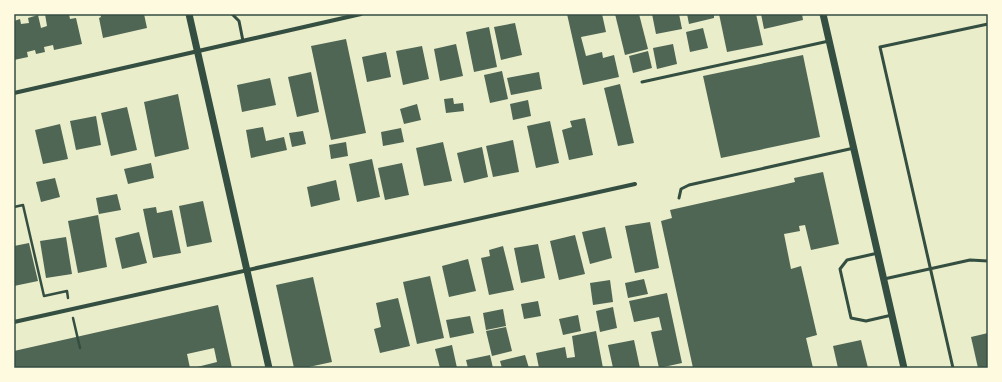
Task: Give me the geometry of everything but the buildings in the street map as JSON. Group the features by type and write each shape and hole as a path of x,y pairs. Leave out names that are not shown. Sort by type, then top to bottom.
{"street":[{"path":"189,14 269,368"},
{"path":"14,93 361,14"},
{"path":"823,14 904,368"},
{"path":"14,322 635,184"}],"lane":[{"path":"232,14 239,21 243,41"},
{"path":"953,368 880,47 988,24"},
{"path":"642,82 829,41"},
{"path":"678,198 681,189 689,185 854,148"},
{"path":"878,253 847,260 840,269 851,318 866,321 892,314"},
{"path":"884,279 970,260 988,261"}],"path":[{"path":"14,207 23,205 44,296 67,290 68,298"},
{"path":"73,318 80,348"}]}
